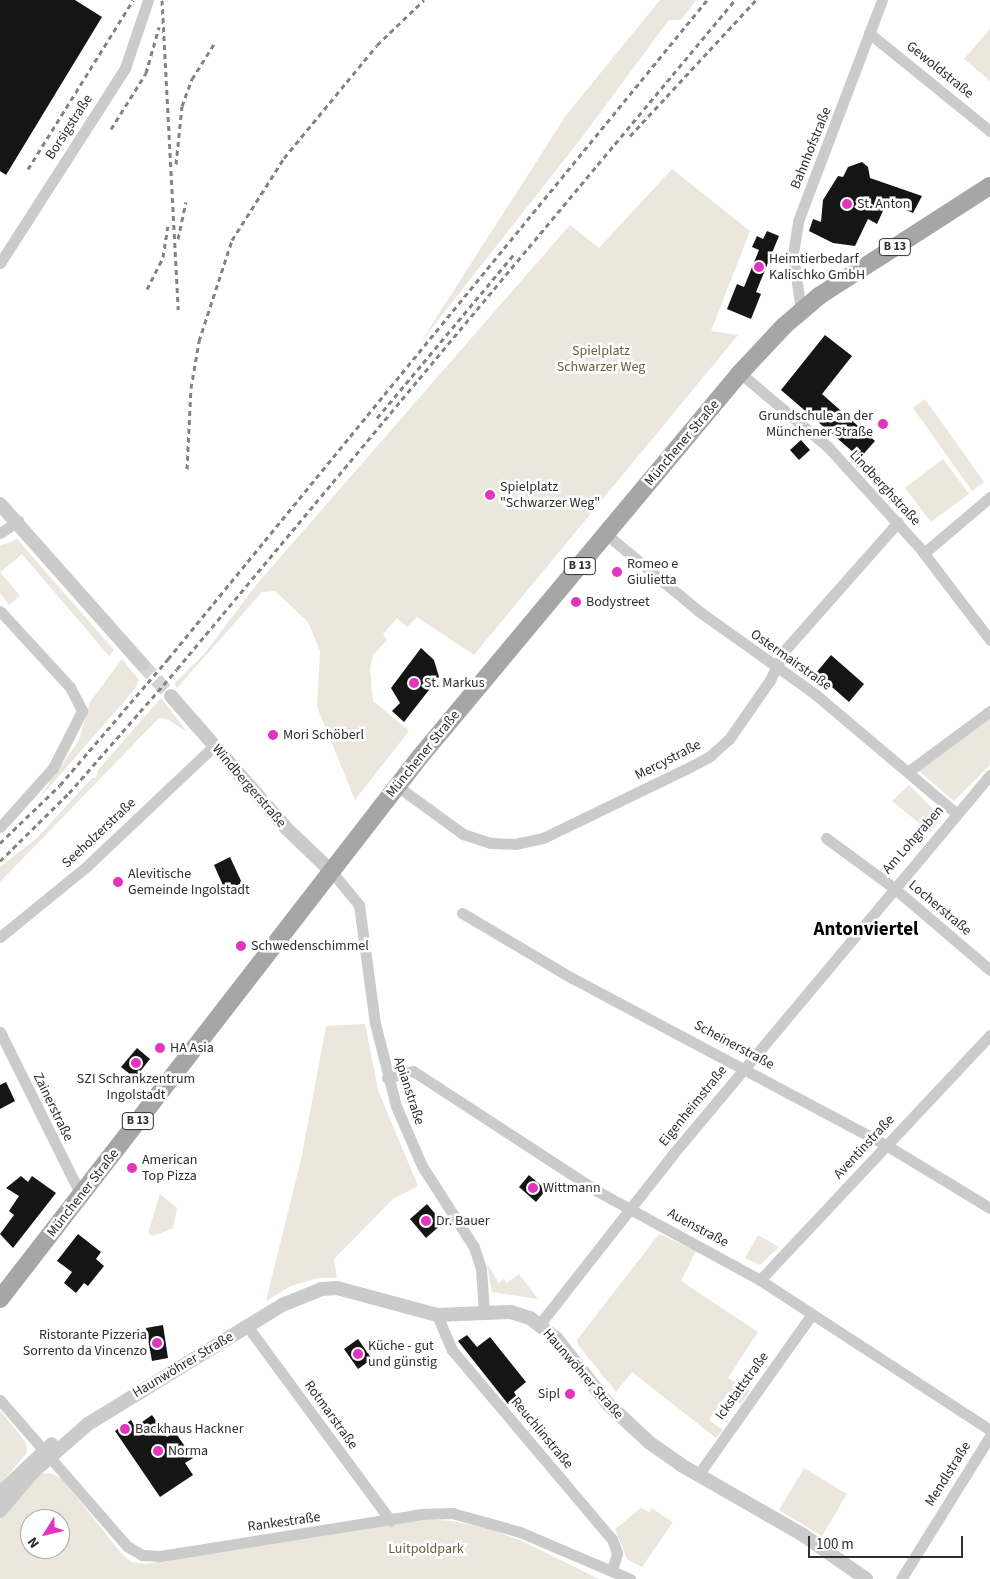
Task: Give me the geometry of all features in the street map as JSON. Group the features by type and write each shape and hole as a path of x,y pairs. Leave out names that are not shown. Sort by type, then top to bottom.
{"main road":[{"name":"Münchener Straße","path":"0,1299 397,786 740,373 801,311 990,186"}],"street":[{"name":"Borsigstraße","path":"0,263 125,68 148,0"},
{"name":"Bahnhofstraße","path":"801,311 795,239 882,0"},
{"name":"Gewoldstraße","path":"870,33 990,131"},
{"name":"Lindberghstraße","path":"740,373 828,448 898,522 990,640"},
{"path":"924,553 990,497"},
{"path":"0,504 18,521 142,664"},
{"path":"0,533 18,521"},
{"name":"Mercystraße","path":"397,786 463,834 490,843 528,842 710,756 729,739 776,667 784,651 898,522"},
{"name":"Ostermairstraße","path":"606,534 700,612 804,686 910,771 956,813"},
{"path":"0,610 70,687 82,711 53,768 0,827"},
{"name":"Windbergerstraße","path":"170,696 287,829 332,872"},
{"path":"910,771 990,711"},
{"name":"Seeholzerstraße","path":"0,937 81,870 214,746"},
{"name":"Am Lohgraben","path":"826,838 894,888 990,775"},
{"name":"Apianstraße","path":"332,872 360,905 387,1078 412,1149 474,1247 481,1269 484,1312"},
{"name":"Locherstraße","path":"894,888 990,970"},
{"name":"Eigenheimstraße","path":"540,1324 628,1209 894,888"},
{"name":"Scheinerstraße","path":"462,913 556,969 745,1067 886,1145 990,1208"},
{"name":"Zainerstraße","path":"0,1032 81,1195"},
{"name":"Aventinstraße","path":"760,1280 990,1035"},
{"name":"Auenstraße","path":"387,1078 413,1071 628,1209 760,1280 990,1430"},
{"name":"Haunwöhrer Straße","path":"0,1493 47,1454 88,1424 291,1301 330,1288 355,1291 438,1315 511,1312 540,1324 556,1338 636,1432 698,1475 803,1535 866,1579"},
{"name":"Ickstattstraße","path":"698,1475 812,1314"},
{"name":"Reuchlinstraße","path":"438,1315 452,1350 612,1539 617,1553 612,1570"},
{"name":"Rotmarstraße","path":"247,1326 391,1521"},
{"name":"Rankestraße","path":"0,1400 127,1546 142,1555 160,1556 452,1513 520,1532 630,1579"},
{"name":"Mendlstraße","path":"901,1579 990,1436"},
{"name":"Haunwöhrer Straße","path":"0,1510 47,1454"}],"green space":[{"path":"660,0 696,0 681,20 669,20 579,141 420,343 567,114"},
{"path":"990,29 990,81 964,59"},
{"name":"Spielplatz Schwarzer Weg","path":"672,169 750,231 711,331 738,335 474,655 417,617 407,627 397,618 383,634 387,640 373,655 370,670 373,701 409,731 355,800 317,707 320,651 308,622 275,591 262,592 177,688 174,684 205,653 257,584 570,225 599,248"},
{"path":"925,399 984,482 972,491 913,408"},
{"path":"943,459 969,494 931,522 905,488"},
{"path":"17,539 114,650 109,656 22,554 0,572 0,546"},
{"path":"0,572 20,596 9,605 0,593"},
{"path":"122,659 139,680 134,690 37,801 79,740 90,702"},
{"path":"161,698 187,732 169,720 159,718 0,882 0,867 37,838 92,778 96,778 98,770"},
{"path":"990,715 990,765 954,801 919,771"},
{"path":"909,785 938,814 938,822 930,832 892,801"},
{"path":"365,1024 378,1090 418,1186 393,1199 334,1259 337,1278 318,1278 291,1286 266,1301 302,1155 326,1026"},
{"path":"160,1194 177,1208 173,1228 153,1236 148,1233"},
{"path":"659,1234 696,1251 681,1281 758,1332 728,1378 750,1391 741,1404 726,1396 709,1420 723,1430 716,1438 632,1372 616,1392 578,1345 577,1340"},
{"path":"758,1235 779,1247 760,1265 745,1258"},
{"path":"487,1264 499,1283 504,1279 507,1283 519,1274 538,1299 492,1292"},
{"path":"0,1410 26,1443 27,1453 0,1484"},
{"path":"804,1468 847,1494 822,1536 779,1510"},
{"name":"Luitpoldpark","path":"50,1473 62,1479 121,1553 132,1562 145,1564 421,1519 452,1521 486,1528 520,1540 599,1579 0,1579 0,1515 39,1474"},
{"path":"641,1508 649,1512 651,1508 673,1522 642,1567 627,1559 615,1529"}],"building":[{"path":"0,0 75,0 102,17 6,175 0,171"},
{"name":"St. Anton","path":"862,162 868,167 870,178 922,196 913,213 887,202 877,224 868,219 855,246 833,243 809,231 813,219 821,222 823,200 838,176 843,177 848,167"},
{"name":"Heimtierbedarf Kalischko GmbH","path":"767,231 779,236 756,292 761,294 751,319 727,309 737,284 744,287 759,250 752,247 757,236 763,239"},
{"name":"Grundschule an der Münchener Straße","path":"825,335 852,356 822,394 875,441 860,458 781,390"},
{"path":"801,440 810,450 799,460 790,450"},
{"name":"St. Markus","path":"421,648 434,660 439,677 404,722 392,711 400,703 391,688"},
{"path":"831,655 864,684 849,702 816,673"},
{"path":"230,857 242,883 225,890 214,865"},
{"name":"SZI Schrankzentrum Ingolstadt","path":"137,1048 150,1059 135,1078 121,1067"},
{"path":"6,1082 15,1101 0,1109 0,1085"},
{"name":"Wittmann","path":"529,1175 546,1190 536,1202 519,1187"},
{"path":"21,1176 28,1182 32,1176 56,1193 13,1248 0,1234 14,1215 9,1211 19,1196 6,1188"},
{"name":"Dr. Bauer","path":"427,1204 443,1223 426,1238 410,1219"},
{"path":"78,1234 101,1252 96,1259 104,1266 88,1286 84,1283 76,1293 64,1283 72,1272 57,1261"},
{"name":"Ristorante Pizzeria Sorrento da Vincenzo","path":"163,1325 168,1358 152,1361 146,1328"},
{"path":"467,1335 477,1347 490,1337 526,1382 514,1392 517,1397 508,1404 458,1341"},
{"name":"Küche - gut und günstig","path":"358,1339 372,1359 358,1369 344,1349"},
{"name":"Norma","path":"152,1415 167,1437 175,1432 193,1458 185,1463 193,1475 160,1497 115,1431 131,1420 135,1427"}],"tunnel":[{"path":"142,664 171,696"}],"railway":[{"path":"28,169 133,0"},
{"path":"162,0 178,310"},
{"path":"187,469 191,388 199,341 232,240 284,158 377,45 424,0"},
{"path":"0,843 60,785 168,659 707,0"},
{"path":"0,861 69,793 177,669 735,0"},
{"path":"630,136 756,0"},
{"path":"111,129 146,73 159,27"},
{"path":"176,164 182,106 192,79 214,44"},
{"path":"178,239 186,202"},
{"path":"147,289 163,257 168,226"},
{"path":"377,418 515,253"}],"place":[{"name":"St. Anton","path":"847,204"},
{"name":"Heimtierbedarf Kalischko GmbH","path":"759,267"},
{"name":"Grundschule an der Münchener Straße","path":"883,424"},
{"name":"Spielplatz \"Schwarzer Weg\"","path":"490,495"},
{"name":"Romeo e Giulietta","path":"617,572"},
{"name":"Bodystreet","path":"576,602"},
{"name":"St. Markus","path":"414,683"},
{"name":"Mori Schöberl","path":"273,735"},
{"name":"Alevitische Gemeinde Ingolstadt","path":"118,882"},
{"name":"Schwedenschimmel","path":"241,946"},
{"name":"HA Asia","path":"160,1048"},
{"name":"SZI Schrankzentrum Ingolstadt","path":"136,1063"},
{"name":"American Top Pizza","path":"132,1168"},
{"name":"Wittmann","path":"533,1188"},
{"name":"Dr. Bauer","path":"426,1221"},
{"name":"Ristorante Pizzeria Sorrento da Vincenzo","path":"157,1343"},
{"name":"Küche - gut und günstig","path":"358,1354"},
{"name":"Sipl","path":"570,1394"},
{"name":"Backhaus Hackner","path":"125,1429"},
{"name":"Norma","path":"158,1451"}],"district":[{"name":"Antonviertel","path":"866,930"}]}
